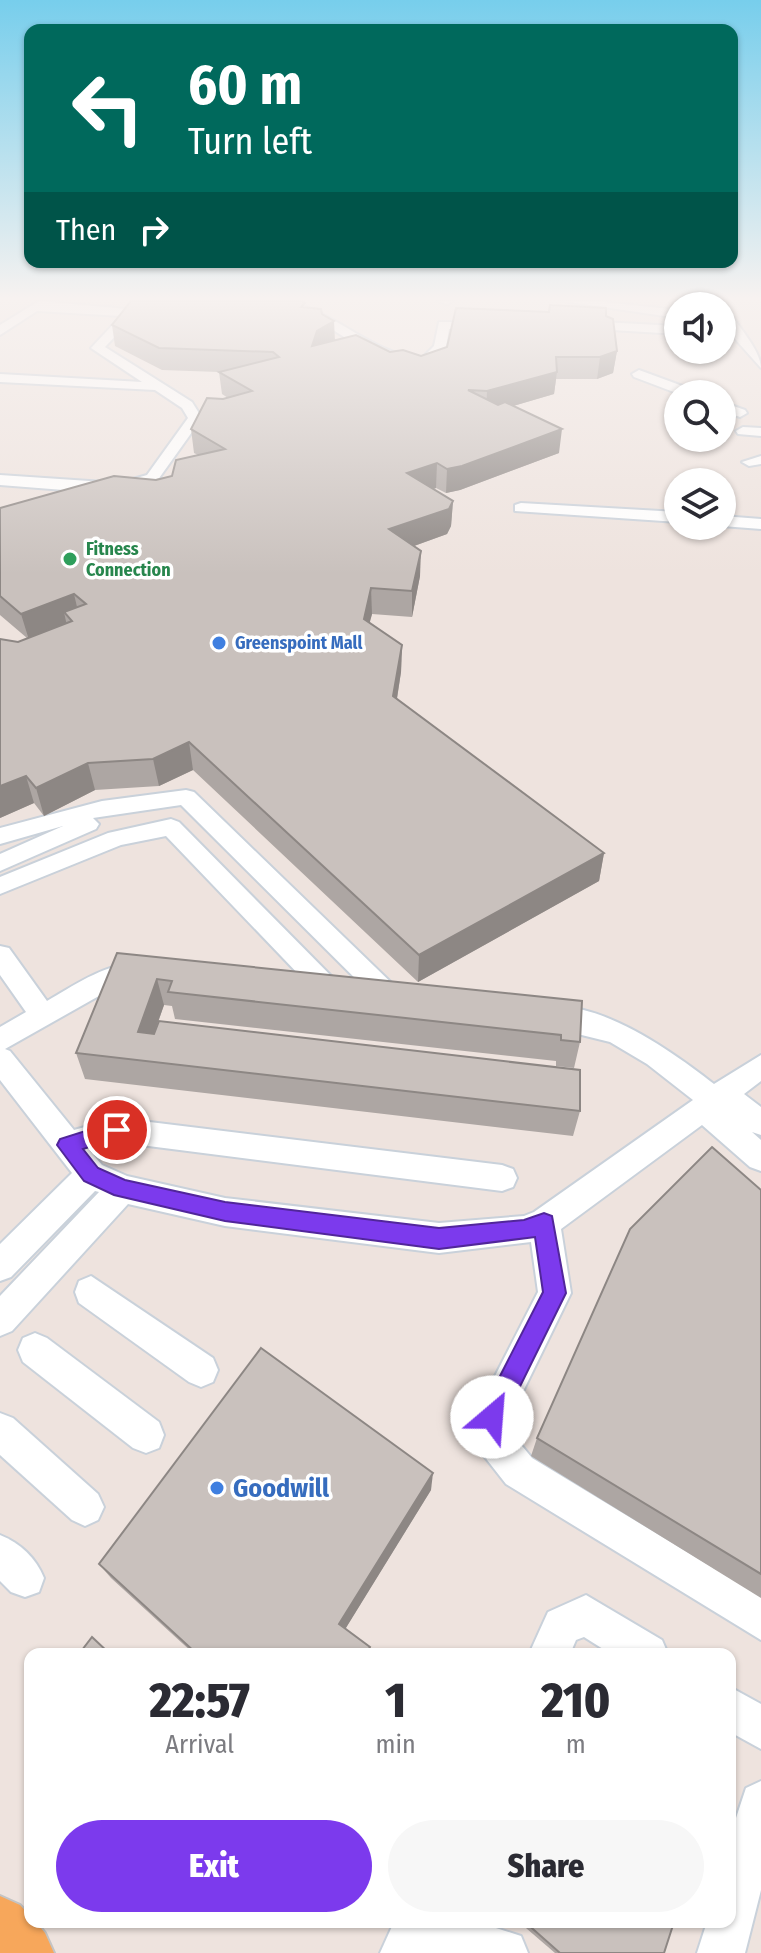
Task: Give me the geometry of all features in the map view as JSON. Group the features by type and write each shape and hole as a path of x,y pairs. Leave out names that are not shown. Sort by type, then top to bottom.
{"main road":[{"path":"0,1925 25,1953"}],"street":[{"path":"79,500 152,478 195,418 187,405 164,392"},
{"path":"736,411 740,413"},
{"path":"743,431 761,432"},
{"path":"0,480 122,487"},
{"path":"521,508 664,516"},
{"path":"736,522 761,524"},
{"path":"0,836 102,808 186,797 396,1003"},
{"path":"0,863 135,804"},
{"path":"0,886 116,838 171,827 335,996"},
{"path":"0,955 43,1015"},
{"path":"0,1040 106,980 159,969"},
{"path":"289,989 427,1006"},
{"path":"522,1015 583,1021 633,1038 714,1102 761,1158"},
{"path":"0,1059 91,1174 122,1189 225,1212 439,1238 524,1230 544,1223 761,1067"},
{"path":"714,1102 761,1123"},
{"path":"67,1145 117,1130 502,1178"},
{"path":"0,1266 91,1174"},
{"path":"0,1320 122,1189"},
{"path":"544,1223 555,1293 492,1417 497,1443 519,1471 761,1620"},
{"path":"91,1292 201,1370"},
{"path":"35,1350 146,1435"},
{"path":"0,1431 85,1507"},
{"path":"552,1648 562,1626 586,1615 639,1648"},
{"path":"736,1712 761,1728"},
{"path":"736,1901 761,1803"},
{"path":"404,1953 416,1928 504,1953"},
{"path":"721,1953 728,1928"}],"building":[{"name":"Greenspoint Mall","path":"248,392 472,392 498,405 505,402 562,429 462,466 447,469 437,463 407,473 453,501 449,509 389,529 421,551 412,591 371,588 364,619 402,645 393,696 604,853 419,955 189,742 153,759 88,763 36,788 26,776 0,786 0,639 18,642 72,621 64,612 86,604 74,594 21,614 0,596 0,508 114,476 156,480 172,476 176,460 225,449 191,429 207,398 223,399"},
{"path":"117,953 582,1001 580,1042 561,1040 561,1035 168,992 172,981 157,979 138,1032 154,1034 159,1021 580,1070 580,1111 76,1053"},
{"path":"712,1147 761,1190 761,1574 537,1438 630,1229"},
{"path":"261,1348 433,1473 339,1624 369,1648 190,1648 99,1564"},
{"path":"92,1637 104,1648 84,1648"},
{"path":"532,1928 672,1928 664,1953 560,1953"}],"place":[{"name":"Fitness Connection","path":"70,559"},
{"name":"Greenspoint Mall","path":"219,643"},
{"name":"Goodwill","path":"217,1488"}],"route":[{"path":"117,1130 67,1145 91,1174 122,1189 225,1212 439,1238 524,1230 544,1223 555,1293 492,1417"}]}
